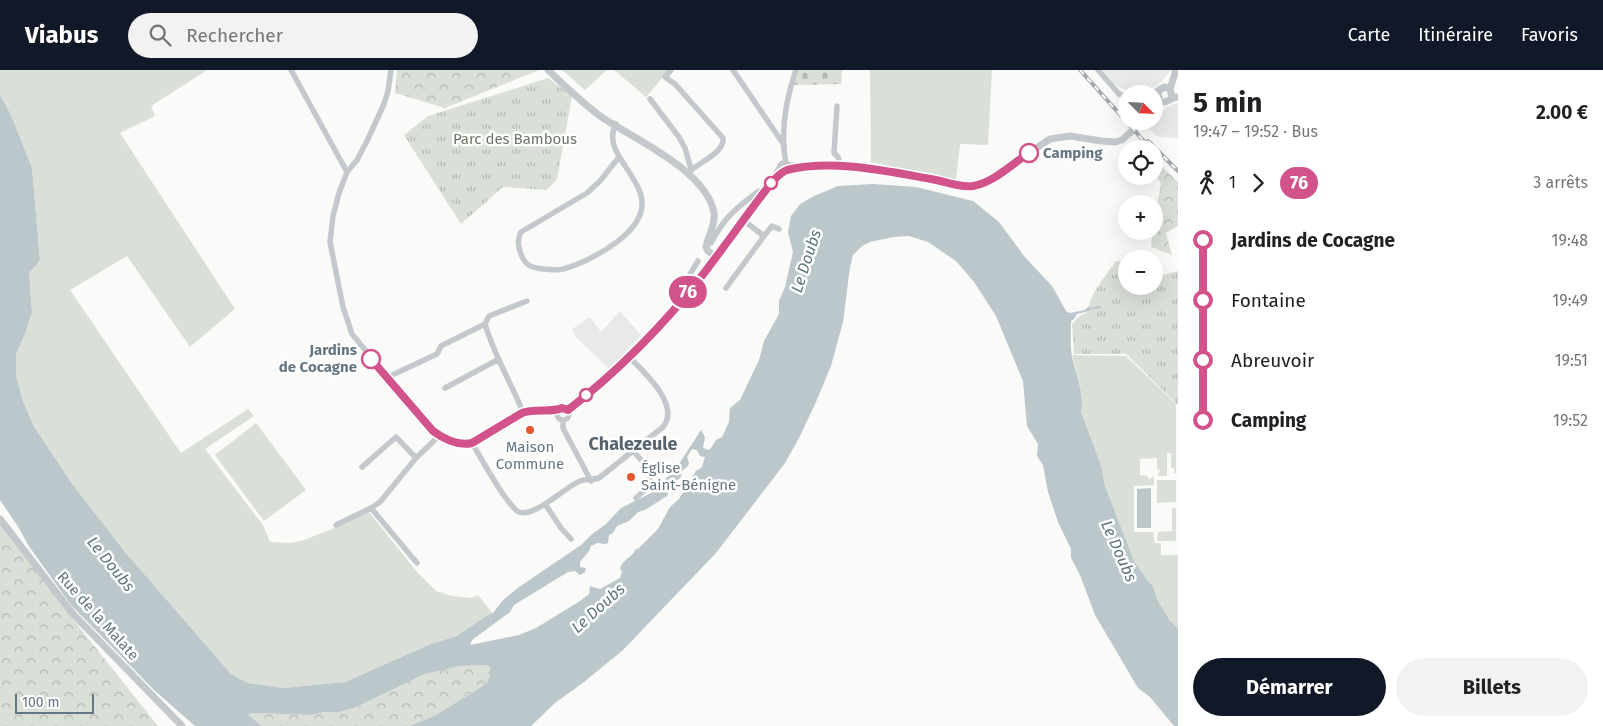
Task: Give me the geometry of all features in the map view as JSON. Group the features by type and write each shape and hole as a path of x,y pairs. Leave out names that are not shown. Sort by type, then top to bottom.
{"street":[{"path":"291,70 347,172"},
{"path":"391,70 384,104 357,160 347,172 339,193 330,235 343,307 352,334 428,426 439,436 462,444 472,443 523,412 531,410 557,411 562,408 568,410"},
{"path":"548,70 603,117 690,171 702,186 711,203 714,218 706,247 716,257"},
{"path":"671,70 665,77 675,84 723,138 724,143 690,171"},
{"path":"732,70 784,148"},
{"path":"568,410 629,357 691,288 784,167 787,99 796,70"},
{"path":"1098,70 1118,93"},
{"path":"1165,94 1175,73"},
{"path":"650,99 680,137 685,148 690,171"},
{"path":"837,106 834,153 838,157 841,166"},
{"path":"616,124 612,138 619,157 636,182 641,196 642,209 639,219 631,230 601,252 562,270 533,268 525,264 518,244 521,232 587,194 619,157"},
{"path":"784,167 841,166 974,186 989,180 1050,139 1070,136 1101,142 1118,141 1122,140 1133,130"},
{"path":"711,243 722,223 732,211 759,191 764,192"},
{"path":"743,220 764,236"},
{"path":"726,288 772,226 779,229"},
{"path":"691,288 686,281 698,261"},
{"path":"388,377 437,354 441,346 485,324 489,316 527,301"},
{"path":"485,324 492,346 523,412"},
{"path":"472,443 513,508 520,512 530,512 580,481 591,481 606,474 663,427 669,415 668,408 651,380 629,357"},
{"path":"445,388 499,359"},
{"path":"563,420 569,415 568,410"},
{"path":"557,411 558,417 563,420"},
{"path":"563,420 564,428 591,481"},
{"path":"336,525 371,508 388,493 416,458 439,436"},
{"path":"362,467 396,438 416,458"},
{"path":"633,451 644,463 651,478 648,487 636,498"},
{"path":"545,504 561,528 571,538"},
{"path":"371,508 417,563"},
{"name":"Rue de la Malate","path":"0,519 73,614 182,726"}],"shaded area":[{"path":"1102,70 1178,70 1178,73 1170,71 1157,85 1118,86"},
{"path":"1178,103 1178,138 1158,137 1150,130 1163,130 1163,111"},
{"path":"620,311 641,335 609,369 574,335 572,329 590,317 601,332"}],"green space":[{"path":"0,70 207,70 151,106 155,116 120,133 235,309 190,347 127,256 70,290 181,453 248,409 254,416 205,449 263,525 270,542 288,543 301,541 369,512 417,572 436,591 452,596 472,598 478,595 493,614 486,616 455,636 431,644 345,682 283,688 248,683 231,674 125,552 73,485 37,431 22,399 16,375 16,354 32,312 29,273 40,259 32,168 11,115 0,95"},
{"path":"397,70 539,70 445,108 395,93"},
{"path":"562,70 607,70 585,90"},
{"path":"614,70 669,70 646,97"},
{"path":"799,70 842,70 841,84 794,85"},
{"path":"870,70 992,70 988,145 960,144 956,180 871,162"},
{"name":"Parc des Bambous","path":"548,78 572,96 557,179 547,190 503,187 461,224 404,135 428,116"},
{"path":"1163,168 1178,182 1178,226 1166,233 1172,255 1151,247 1152,240 1163,240 1163,195 1159,195 1161,185 1163,185"},
{"path":"1116,261 1118,261 1118,295 1163,295 1163,275 1178,271 1178,405 1126,354 1074,354 1072,325 1078,317 1089,311 1091,299 1103,278"},
{"path":"1072,355 1126,356 1176,404 1176,473 1174,473 1174,468 1171,468 1171,453 1167,453 1167,476 1158,476 1160,470 1157,470 1157,458 1140,459 1140,475 1148,476 1148,479 1154,477 1154,485 1134,486 1134,532 1153,532 1155,543 1161,543 1161,555 1178,555 1178,628 1170,621 1157,599 1153,586 1134,561 1104,483 1102,468 1081,412 1081,391"},
{"path":"256,423 306,490 264,521 215,455"},
{"path":"1157,480 1176,480 1176,502 1157,503"},
{"path":"1172,508 1176,508 1176,541 1157,541 1158,532 1172,531"},
{"path":"0,518 68,613 158,726 0,726"},
{"path":"487,665 491,668 486,684 436,715 409,726 262,726 248,715 251,713 311,715 339,712 354,708 425,674 460,666"}],"water":[{"name":"Le Doubs","path":"0,95 11,115 32,168 40,260 29,273 32,312 16,354 16,375 22,399 35,428 73,485 125,552 231,674 248,683 283,688 345,682 431,644 456,636 493,613 503,600 519,587 581,545 606,524 621,508 653,492 677,467 701,430 705,437 703,448 709,450 716,440 722,437 729,422 730,408 740,400 759,360 764,341 779,314 779,301 785,287 793,252 788,232 791,216 800,204 838,186 873,184 916,187 973,201 999,222 1024,256 1052,286 1066,311 1070,313 1085,310 1089,306 1089,311 1077,314 1071,321 1071,352 1081,392 1081,412 1102,468 1104,483 1134,561 1153,586 1157,599 1170,621 1178,628 1178,726 1174,726 1150,697 1138,688 1095,615 1080,575 1071,558 1071,549 1058,522 1048,492 1043,465 1037,456 1038,444 1027,426 1023,381 996,316 974,282 956,261 928,242 909,236 870,242 862,246 853,255 843,322 831,366 816,402 785,463 716,553 623,650 555,703 531,726 409,726 436,715 486,684 491,668 487,665 460,666 425,674 354,708 339,712 311,715 251,713 248,715 262,726 195,726 155,691 71,605 28,545 0,500","holes":["692,449 697,450 700,456 705,457 702,467 696,471 679,499 670,507 658,529 621,565 622,572 620,578 600,589 590,586 589,594 536,628 519,635 470,645 472,640 510,612 514,605 568,572 575,571 580,575 585,572 586,568 580,567 580,562 591,546 597,543 608,543 609,535 613,533 617,526 629,521 638,512 645,510 667,496 672,484 681,477 682,471 688,466 687,457"]},
{"path":"1151,488 1151,528 1137,528 1137,489"}],"waterway":[{"path":"1088,309 1100,307"}],"railway":[{"path":"1080,70 1143,140"},
{"path":"1163,156 1178,171"}],"bus line":[{"name":"76","path":"371,359 428,426 439,436 462,444 472,443 522,413 531,410 557,411 562,408 568,410 583,398 641,345 700,278 772,182 787,170 805,166 841,166 974,186 989,180 1029,153"}],"place":[{"name":"Camping","path":"1029,153"},
{"name":"Jardins de Cocagne","path":"371,359"},
{"name":"Maison Commune","path":"530,430"},
{"name":"Église Saint-Bénigne","path":"631,477"}],"district":[{"name":"Chalezeule","path":"633,444"}]}
